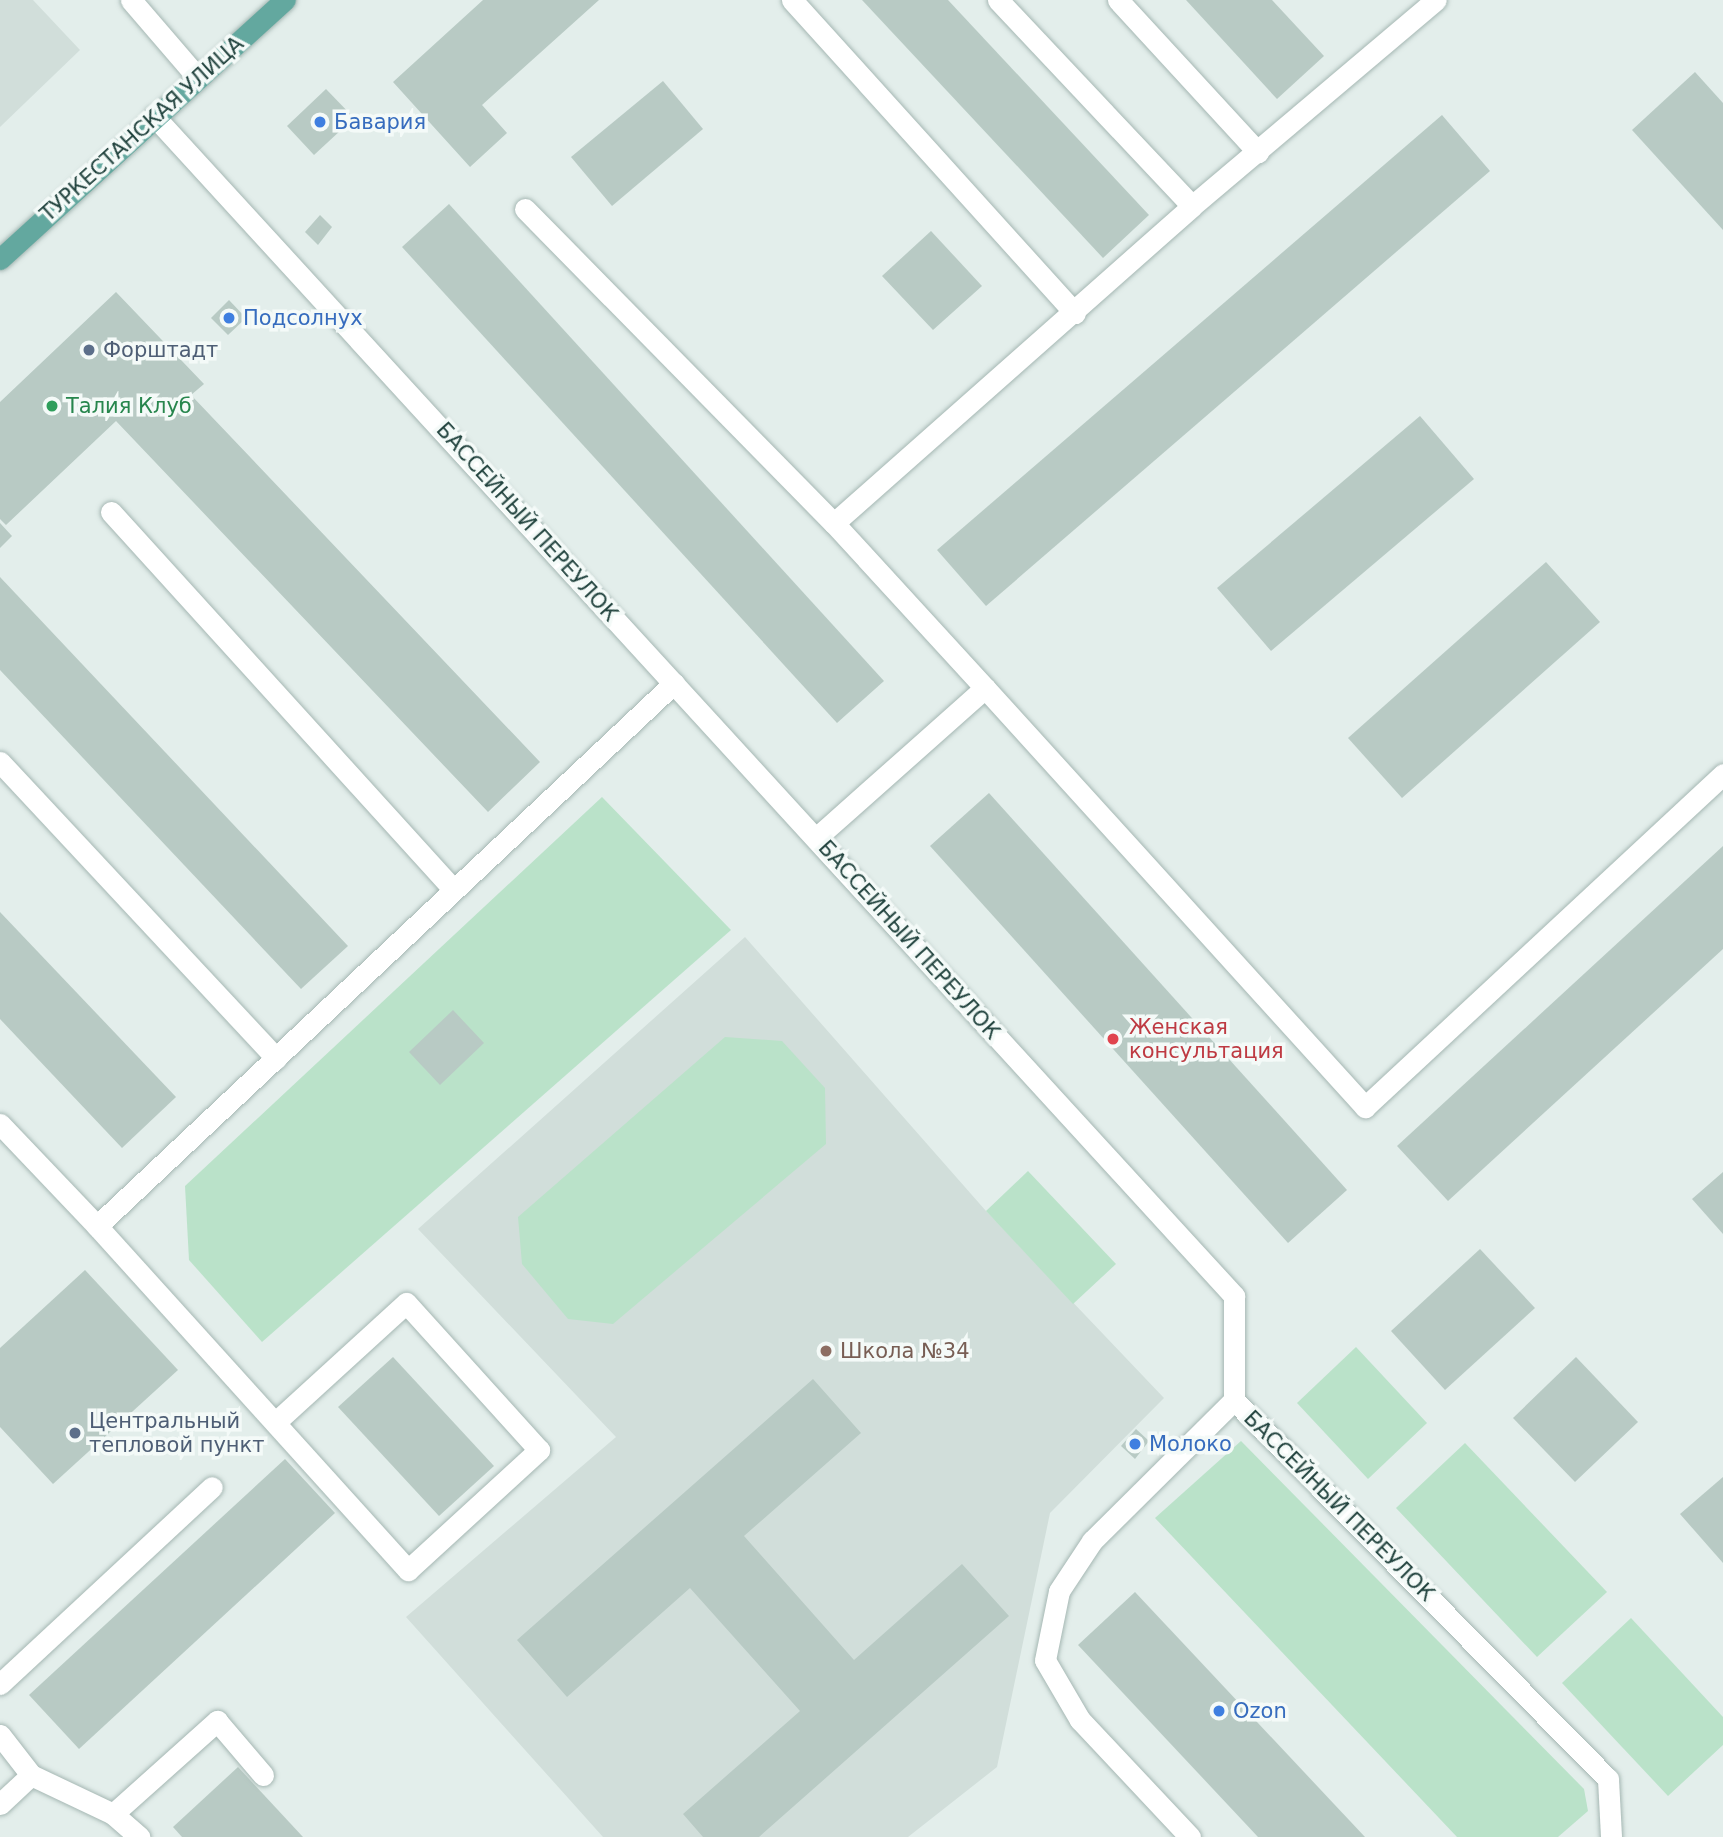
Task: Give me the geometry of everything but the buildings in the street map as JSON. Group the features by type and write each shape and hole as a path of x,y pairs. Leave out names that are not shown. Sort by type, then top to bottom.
{"main road":[{"name":"ТУРКЕСТАНСКАЯ УЛИЦА","path":"0,259 154,116 285,0"}],"street":[{"path":"131,0 198,78"},
{"path":"792,0 1075,313"},
{"path":"998,0 1192,206"},
{"path":"1118,0 1258,152"},
{"path":"834,523 1075,313 1192,206 1436,0"},
{"name":"БАССЕЙНЫЙ ПЕРЕУЛОК","path":"154,116 1234,1296 1234,1400 1608,1779 1611,1837"},
{"path":"525,208 834,523 1365,1107 1723,774"},
{"path":"111,512 454,890"},
{"path":"97,1226 674,683"},
{"path":"816,838 985,688"},
{"path":"0,762 276,1058"},
{"path":"0,1124 278,1420 408,1570 539,1450 406,1303 278,1420"},
{"path":"1190,1837 1080,1720 1045,1660 1059,1591 1092,1541 1234,1400"},
{"path":"0,1684 212,1488"},
{"path":"113,1814 217,1721 263,1775"},
{"path":"0,1735 32,1775 113,1814 139,1837"},
{"path":"0,1804 32,1775"}],"shaded area":[{"path":"0,0 33,0 80,50 0,127"},
{"name":"Школа №34","path":"745,937 986,1211 1164,1398 1050,1513 997,1767 908,1837 603,1837 406,1617 616,1437 418,1229"}],"green space":[{"path":"602,797 731,930 262,1342 189,1260 185,1186"},
{"path":"725,1037 782,1041 825,1088 826,1144 613,1324 568,1319 522,1264 518,1217"},
{"path":"1028,1171 1116,1264 1073,1304 986,1211"},
{"path":"1356,1347 1427,1423 1368,1479 1297,1403"},
{"path":"1241,1441 1584,1789 1588,1811 1558,1837 1457,1837 1155,1518"},
{"path":"1465,1443 1607,1592 1537,1657 1396,1508"},
{"path":"1631,1618 1723,1717 1723,1745 1668,1796 1562,1683"}],"place":[{"name":"Бавария","path":"320,122"},
{"name":"Подсолнух","path":"229,318"},
{"name":"Форштадт","path":"89,350"},
{"name":"Талия Клуб","path":"52,406"},
{"name":"Женская консультация","path":"1113,1039"},
{"name":"Школа №34","path":"826,1351"},
{"name":"Центральный тепловой пункт","path":"75,1433"},
{"name":"Молоко","path":"1135,1444"},
{"name":"Ozon","path":"1219,1711"}]}
